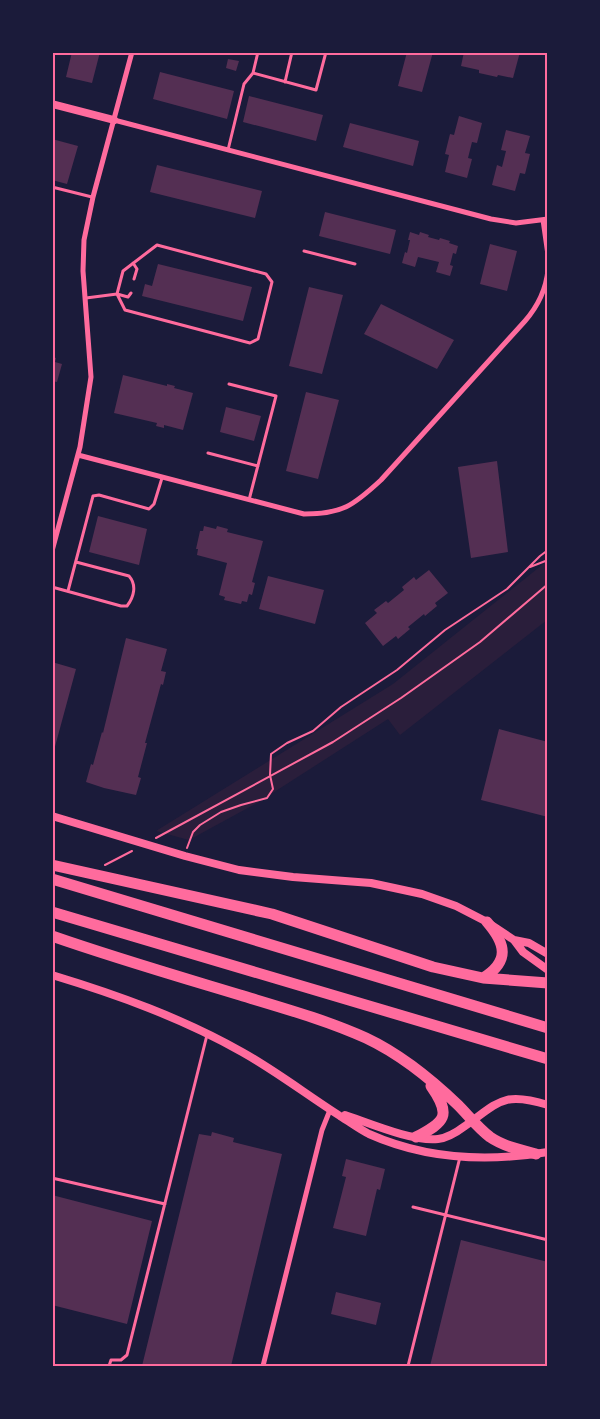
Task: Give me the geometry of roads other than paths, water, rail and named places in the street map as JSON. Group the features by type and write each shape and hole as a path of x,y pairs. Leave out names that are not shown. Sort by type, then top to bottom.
{"highway":[{"path":"52,865 272,914 433,967 483,978 548,983"},
{"path":"52,879 548,1028"},
{"path":"52,912 548,1059"},
{"path":"483,978 493,972 500,964 502,950 498,934 487,922"},
{"path":"52,936 339,1026 388,1050 423,1074 489,1136 514,1149 542,1153"},
{"path":"416,1137 436,1127 442,1119 444,1109 439,1097 423,1074"}],"street":[{"path":"52,551 85,424 91,377 83,271 84,240 93,197 132,52"},
{"path":"52,104 491,218 516,223 545,219 548,255"},
{"path":"78,455 304,514 322,514 344,508 361,498 381,480 525,321 542,297 548,270"},
{"path":"52,816 185,856 239,870 293,877 372,883 405,889 456,906 487,922 514,940 523,952 548,970"},
{"path":"514,940 529,943 548,954"},
{"path":"52,975 141,1004 208,1034 264,1066 368,1133 399,1145 430,1153 460,1157 542,1153"},
{"path":"330,1110 416,1137 438,1139 456,1132 491,1106 501,1101 516,1098 530,1099 548,1105"},
{"path":"263,1366 322,1130 330,1110"}],"lane":[{"path":"228,150 244,84 253,73 258,52"},
{"path":"285,82 292,52"},
{"path":"253,73 316,90 326,52"},
{"path":"52,187 93,197"},
{"path":"157,245 266,274 272,282 258,338 250,343 124,310 117,294 123,270 157,245"},
{"path":"304,251 355,264"},
{"path":"133,263 137,269 134,279"},
{"path":"86,298 117,294 128,296 131,294"},
{"path":"229,384 276,396 249,501"},
{"path":"208,454 258,466"},
{"path":"68,591 93,496 99,495 149,509 154,504 162,478"},
{"path":"52,587 121,606 127,606 131,601 134,589 133,581 129,576 76,562"},
{"path":"109,1366 111,1360 121,1360 128,1355 208,1034"},
{"path":"408,1366 460,1157"},
{"path":"52,1178 165,1204"},
{"path":"413,1207 548,1240"}]}
